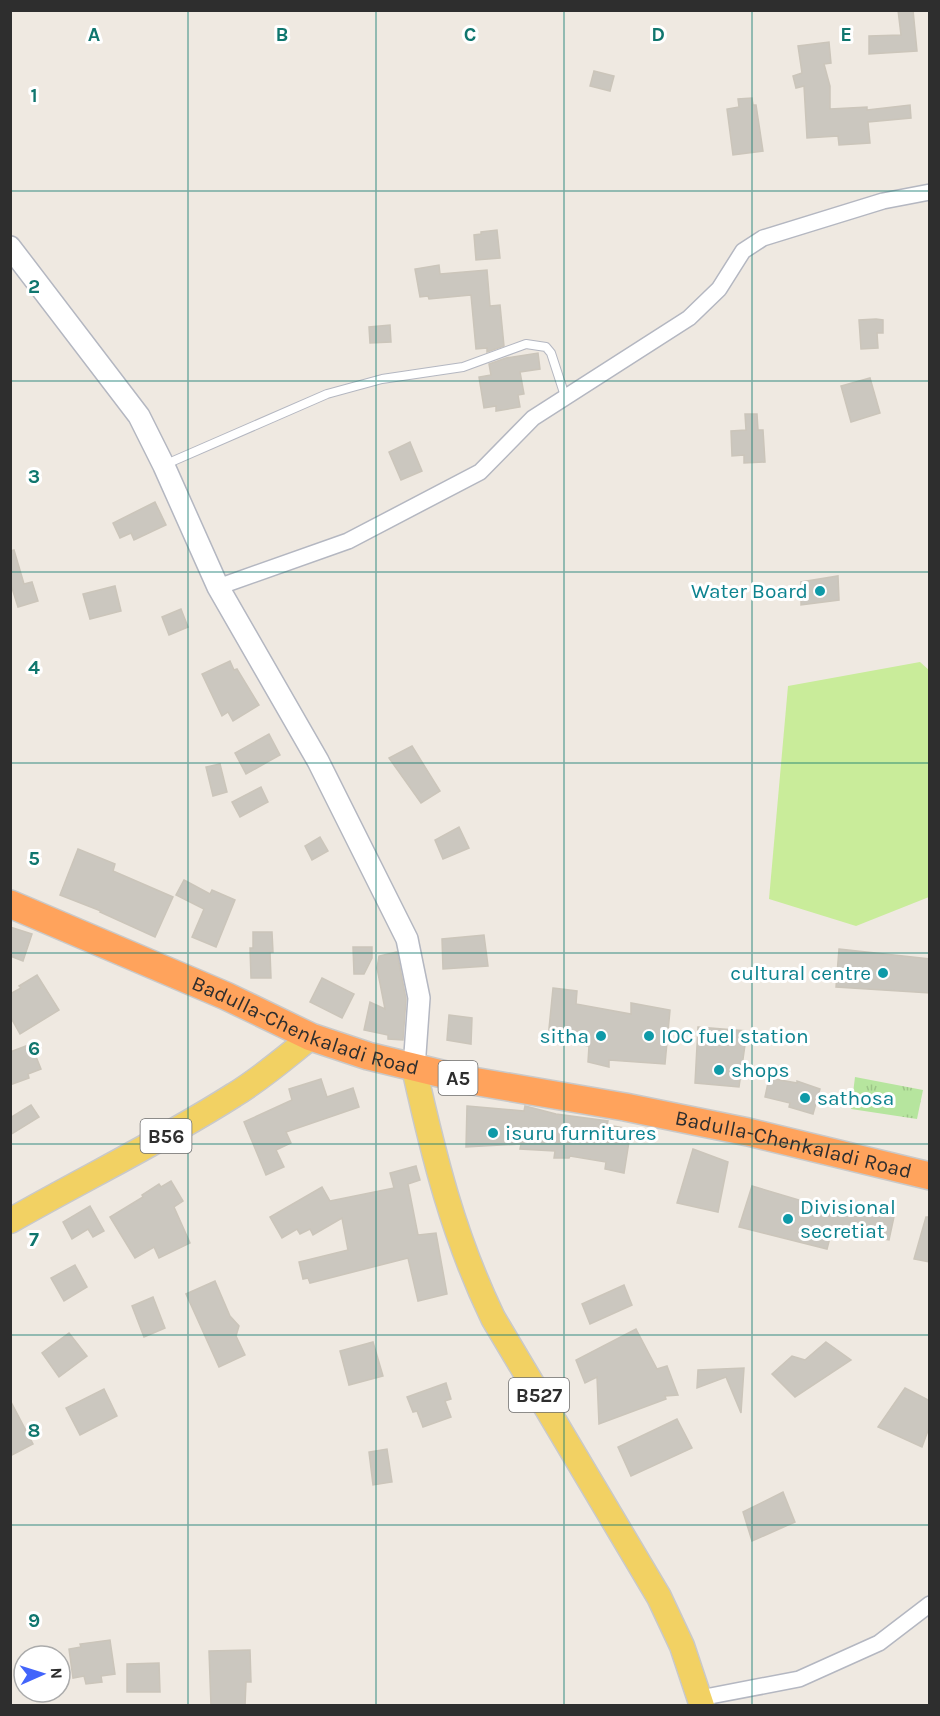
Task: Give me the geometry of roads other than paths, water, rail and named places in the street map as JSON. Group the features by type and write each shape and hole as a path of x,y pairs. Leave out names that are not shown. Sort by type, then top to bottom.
{"highway":[{"name":"Badulla-Chenkaladi Road","path":"10,904 226,996 311,1037 368,1056 414,1068 748,1132 930,1176"}],"main road":[{"name":"B56","path":"10,1221 164,1138 236,1094 262,1077 311,1037"},
{"name":"B527","path":"414,1068 433,1154 447,1203 476,1282 493,1318 659,1597 682,1646 701,1702"}],"street":[{"path":"218,587 348,541 480,472 532,418 689,318 719,289 743,250 763,238 882,201 930,192"},
{"path":"10,247 139,416 218,587 318,761 407,939 419,998 414,1068"},
{"path":"701,1702 799,1678 879,1642 930,1604"}],"lane":[{"path":"164,466 327,394 382,378 463,367 526,344 546,347 551,353 565,396"}],"place":[{"name":"Water Board","path":"820,591"},
{"name":"cultural centre","path":"883,973"},
{"name":"sitha","path":"601,1036"},
{"name":"IOC fuel station","path":"649,1036"},
{"name":"shops","path":"719,1070"},
{"name":"sathosa","path":"805,1098"},
{"name":"isuru furnitures","path":"493,1133"},
{"name":"Divisional secretiat","path":"788,1219"}]}
